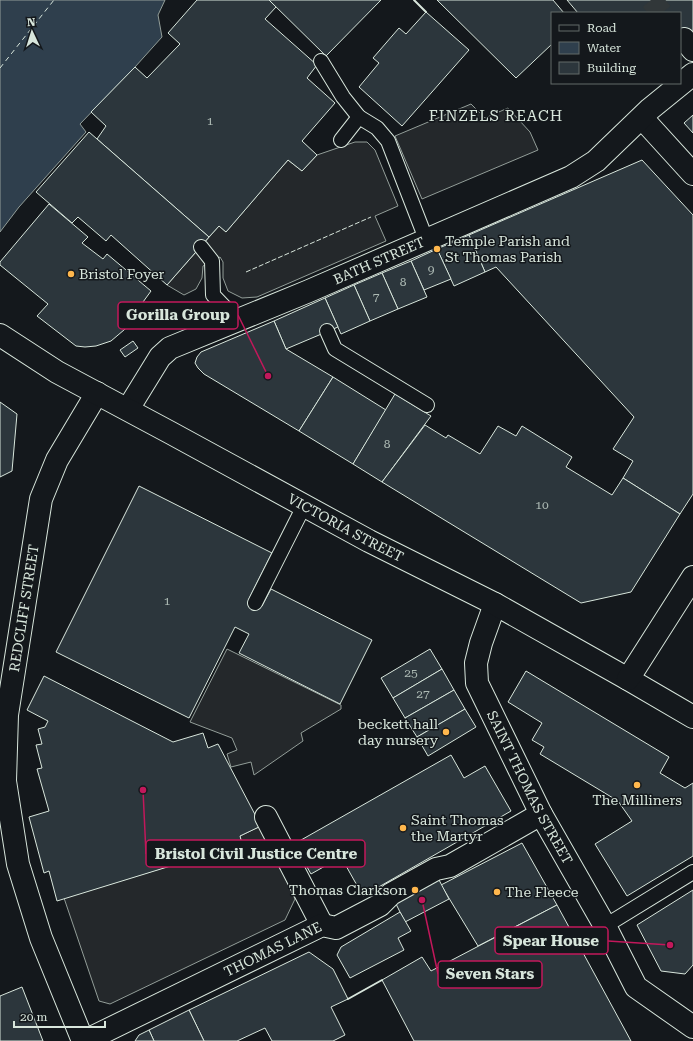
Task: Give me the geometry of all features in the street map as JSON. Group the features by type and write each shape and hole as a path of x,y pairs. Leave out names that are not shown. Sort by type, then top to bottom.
{"street":[{"name":"BATH STREET","path":"681,84 693,74"},
{"name":"BATH STREET","path":"128,409 160,357 170,348 238,320 312,296 426,239 571,177 596,161 650,109 681,84"},
{"path":"642,118 693,174"},
{"name":"VICTORIA STREET","path":"0,335 58,372 369,541 495,604 628,678 693,717"},
{"name":"REDCLIFF STREET","path":"84,1041 41,938 18,864 5,781 7,715 41,499 57,460 97,393"},
{"path":"628,678 693,577"},
{"name":"SAINT THOMAS STREET","path":"495,604 481,643 476,663 477,682 541,814 605,926 636,987 693,1026"},
{"name":"THOMAS LANE","path":"84,1041 322,925 336,928 380,905 391,894 436,869 450,866 541,814"},
{"path":"266,817 322,925"},
{"path":"692,1041 693,1035"}],"lane":[{"path":"321,61 343,97 359,116 377,128 388,141 426,239"},
{"path":"341,140 359,116"},
{"path":"201,247 212,261 213,295 238,320"},
{"path":"327,331 335,349 427,405"},
{"path":"255,603 304,506"},
{"path":"605,926 693,872"}],"shaded area":[{"path":"471,104 485,118 508,108 530,132 538,150 422,199 395,136"},
{"path":"355,142 367,142 375,150 398,206 375,216 386,241 257,297 242,298 228,291 223,278 223,262 220,257 203,266 202,278 196,289 184,295 167,285 219,226 226,232 288,160 302,171 317,155"},
{"path":"227,649 341,705 341,709 301,733 303,741 254,775 251,762 231,767 227,754 237,750 232,738 190,722"},
{"path":"261,826 295,899 285,920 110,1004 99,1001 64,898 242,844 240,836"}],"water":[{"path":"0,0 165,0 158,15 162,37 80,124 86,132 19,207 0,232"}],"building":[{"path":"197,0 269,0 276,7 265,19 317,65 307,78 335,103 302,141 317,155 302,171 288,160 226,232 219,226 209,237 97,139 106,126 91,112 135,67 147,78 180,44 168,33"},
{"path":"269,0 381,0 326,56"},
{"path":"437,0 553,0 563,12 551,12 551,45 516,78"},
{"path":"567,0 693,0 693,32 681,42 681,12 577,12"},
{"path":"426,12 469,50 402,126 359,87 379,63 373,58 399,28 406,34"},
{"path":"693,115 693,133 684,123"},
{"path":"89,132 209,237 167,285 111,235 106,241 78,217 72,223 36,192"},
{"path":"642,160 693,215 693,494 680,514 623,478 633,461 613,449 634,417 496,267 485,272 469,235"},
{"name":"Bristol Foyer","path":"49,204 88,237 82,243 103,259 107,254 151,291 131,324 111,341 96,346 76,346 37,316 48,304 0,265 0,262"},
{"path":"469,235 485,272 454,286 437,249"},
{"path":"437,249 451,279 424,290 411,261"},
{"path":"411,261 427,297 398,309 382,273"},
{"path":"382,273 398,309 370,321 354,285"},
{"path":"354,285 370,321 341,334 325,298"},
{"path":"325,298 338,327 286,349 274,321"},
{"path":"274,321 286,349 333,377 299,431 204,374 195,363 201,352"},
{"path":"133,341 138,348 125,357 120,350"},
{"path":"333,377 386,410 353,464 299,431"},
{"path":"395,394 431,416 382,482 353,464"},
{"path":"0,402 17,414 12,471 0,477"},
{"path":"425,425 446,438 448,435 480,454 498,426 516,436 522,426 572,457 566,467 612,495 623,478 680,514 631,592 581,603 382,482"},
{"path":"139,486 272,553 249,599 262,606 271,589 372,640 340,704 239,653 249,634 235,627 189,718 56,652"},
{"path":"430,649 442,669 393,698 381,678"},
{"path":"442,669 454,690 405,718 393,698"},
{"name":"The Milliners","path":"526,671 669,757 660,773 685,788 693,783 693,856 627,896 595,844 632,821 618,801 540,754 544,747 532,740 542,723 508,702"},
{"path":"44,676 173,742 203,733 208,748 218,744 261,826 240,836 242,844 57,901 49,871 44,873 29,817 49,811 37,769 42,768 36,745 42,744 38,729 45,727 48,721 27,710"},
{"path":"454,690 465,709 417,737 405,718"},
{"name":"beckett hall day nursery","path":"465,709 476,727 428,756 417,737"},
{"name":"Saint Thomas the Martyr","path":"451,755 464,778 485,766 511,811 363,896 341,857 311,874 294,844"},
{"name":"The Fleece","path":"522,843 557,905 478,946 441,885"},
{"path":"438,878 449,899 405,922 395,902"},
{"path":"693,890 693,965 685,974 661,971 637,925"},
{"path":"557,905 631,1041 414,1041 382,980 422,957 431,971"},
{"path":"400,912 411,931 398,938 404,950 350,978 337,955 341,947"},
{"path":"309,952 333,969 348,999 331,1007 345,1035 333,1041 272,1041 265,1028 237,1041 204,1041 189,1010"},
{"path":"22,987 43,1041 0,1041 0,996"},
{"path":"189,1010 204,1041 154,1041 149,1030"},
{"path":"149,1030 154,1041 135,1041 139,1035"}],"ferry route":[{"path":"0,68 54,0"}],"tunnel":[{"path":"651,0 661,12"}],"fence":[{"path":"246,272 371,217"}],"wall":[{"path":"414,0 426,12"},
{"path":"348,999 382,980"}],"place":[{"name":"Temple Parish and St Thomas Parish","path":"437,249"},
{"name":"Bristol Foyer","path":"71,274"},
{"name":"Gorilla Group","path":"268,376"},
{"name":"beckett hall day nursery","path":"446,732"},
{"name":"The Milliners","path":"637,785"},
{"name":"Bristol Civil Justice Centre","path":"143,790"},
{"name":"Saint Thomas the Martyr","path":"403,828"},
{"name":"Thomas Clarkson","path":"415,890"},
{"name":"The Fleece","path":"497,892"},
{"name":"Seven Stars","path":"422,900"},
{"name":"Spear House","path":"670,945"}],"district":[{"name":"FINZELS REACH","path":"496,116"}]}
